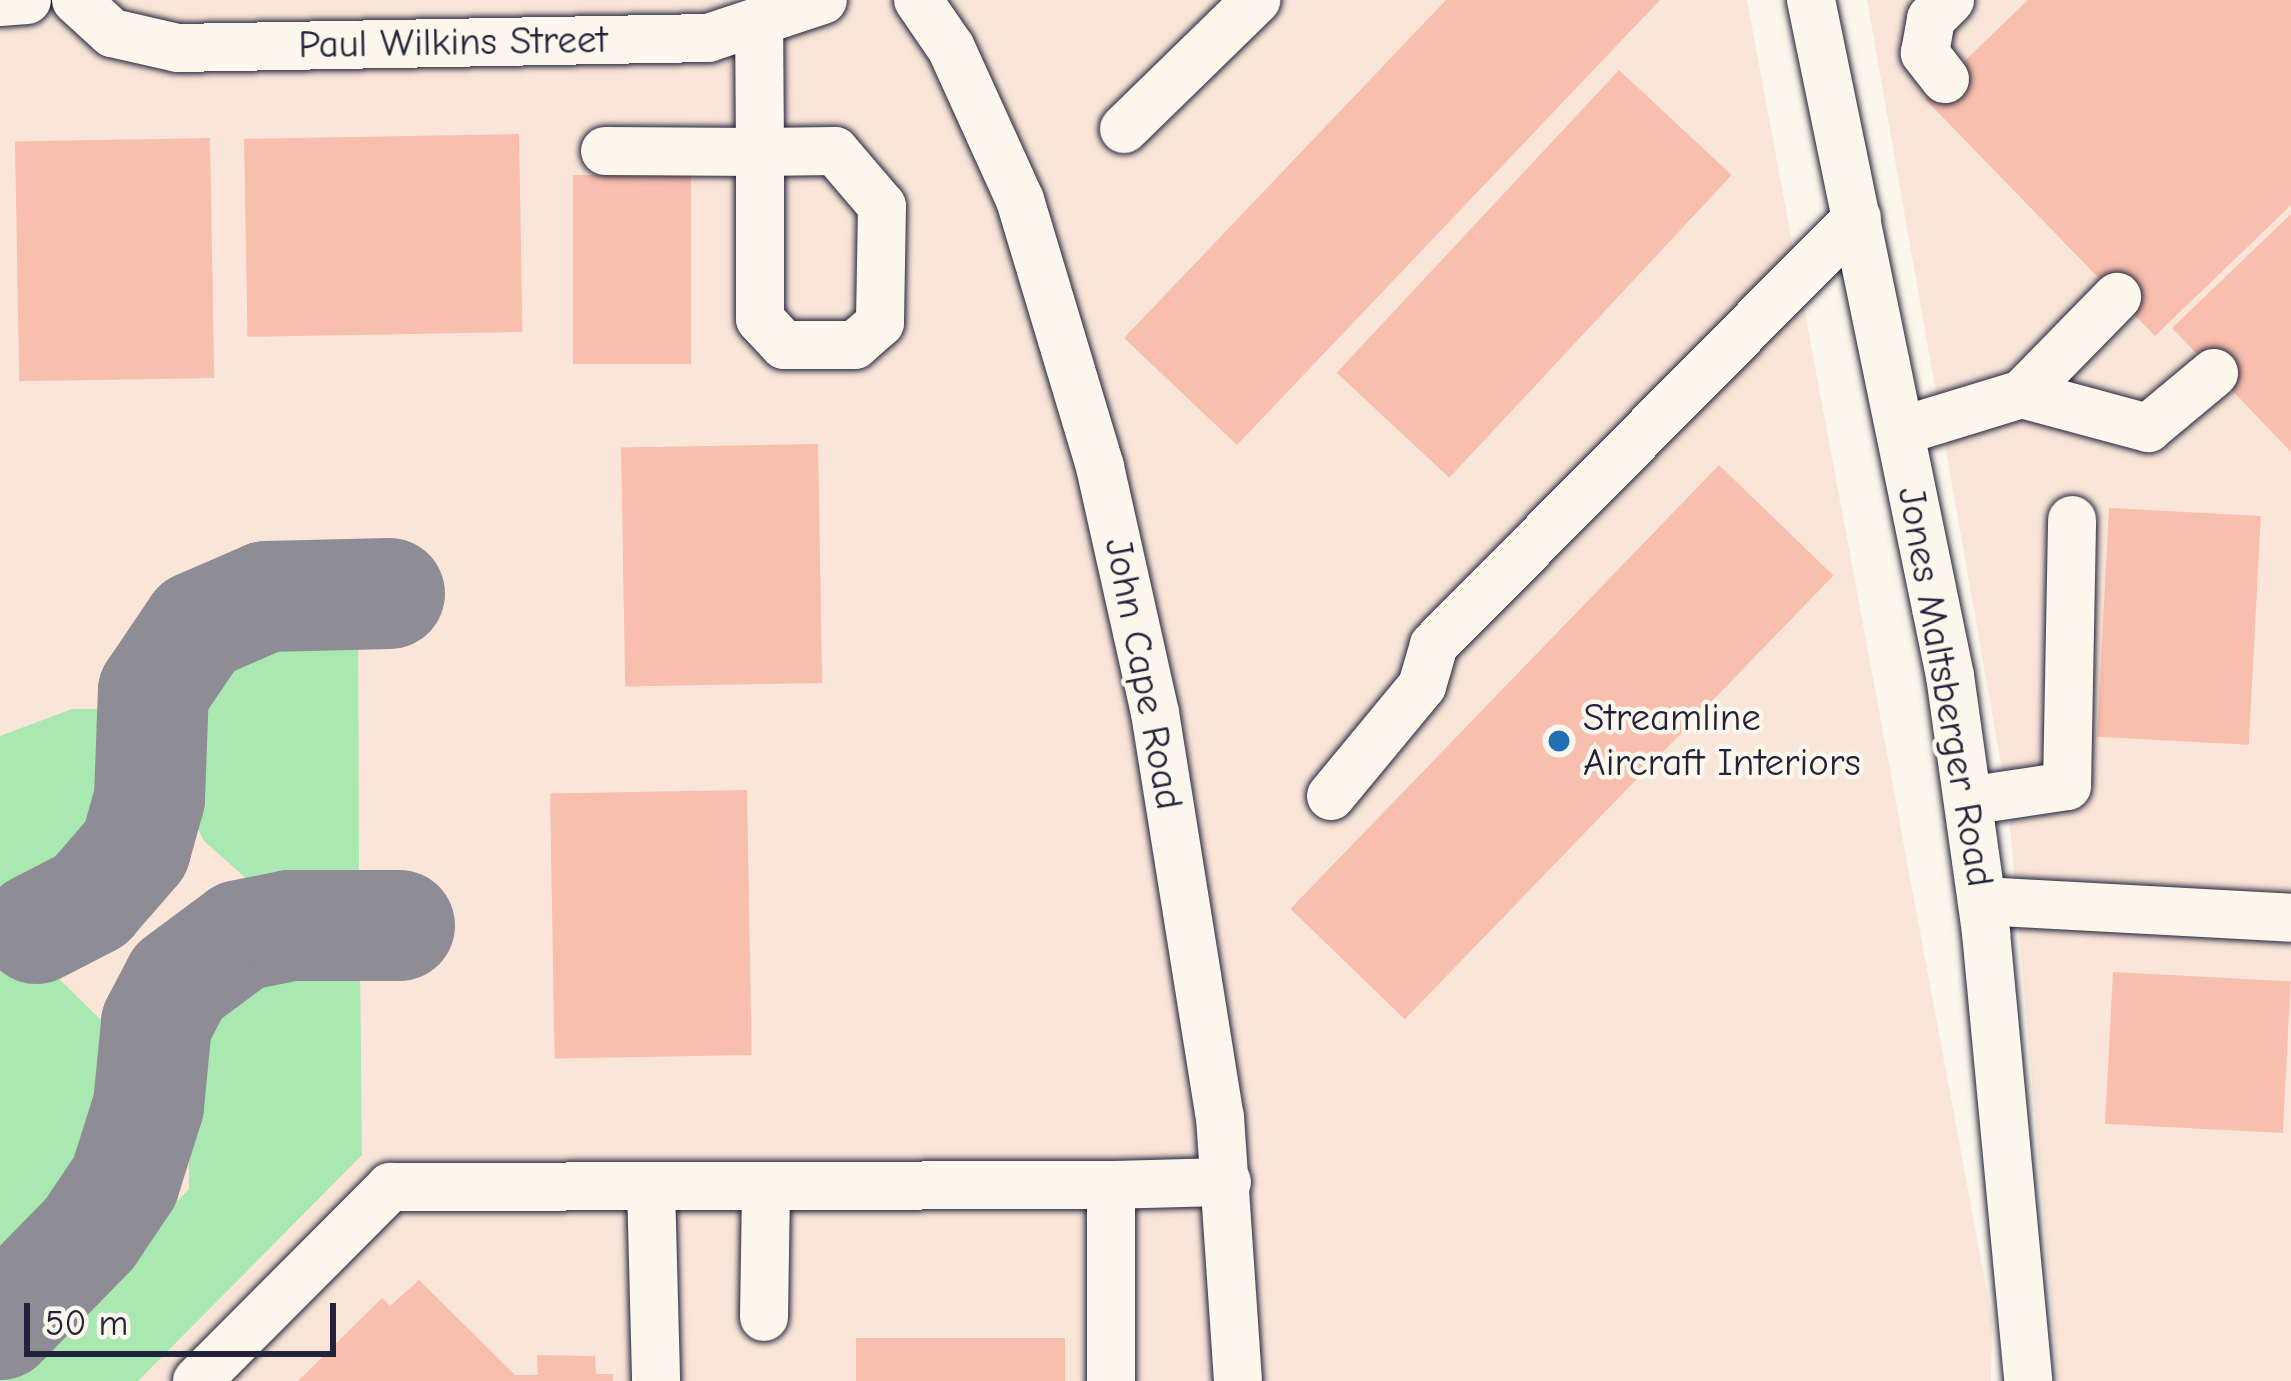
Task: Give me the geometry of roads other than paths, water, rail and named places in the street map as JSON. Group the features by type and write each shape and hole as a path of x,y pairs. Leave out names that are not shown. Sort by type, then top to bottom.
{"street":[{"path":"0,2 27,0"},
{"name":"Paul Wilkins Street","path":"80,8 112,33 178,48 708,38 823,0"},
{"name":"John Cape Road","path":"918,0 950,48 1020,200 1100,467 1155,713 1227,1182 1238,1381"},
{"path":"1124,129 1256,0"},
{"name":"Jones Maltsberger Road","path":"1811,0 1901,431 1968,802 1982,901 2028,1381"},
{"path":"1945,79 1925,53 1931,19 1950,0"},
{"path":"605,152 760,152 759,24"},
{"path":"1331,796 1422,686 1434,645 1857,218"},
{"path":"1901,431 2022,394 2116,297"},
{"path":"2022,394 2148,428 2214,373"},
{"path":"1968,802 2067,786 2072,520"},
{"path":"1982,901 2291,918"},
{"path":"197,1381 390,1187 1227,1182"},
{"path":"1111,1185 1111,1381"},
{"path":"651,1186 656,1381"},
{"path":"764,1317 766,1186"}],"place":[{"name":"Streamline Aircraft Interiors","path":"1559,741"}]}
